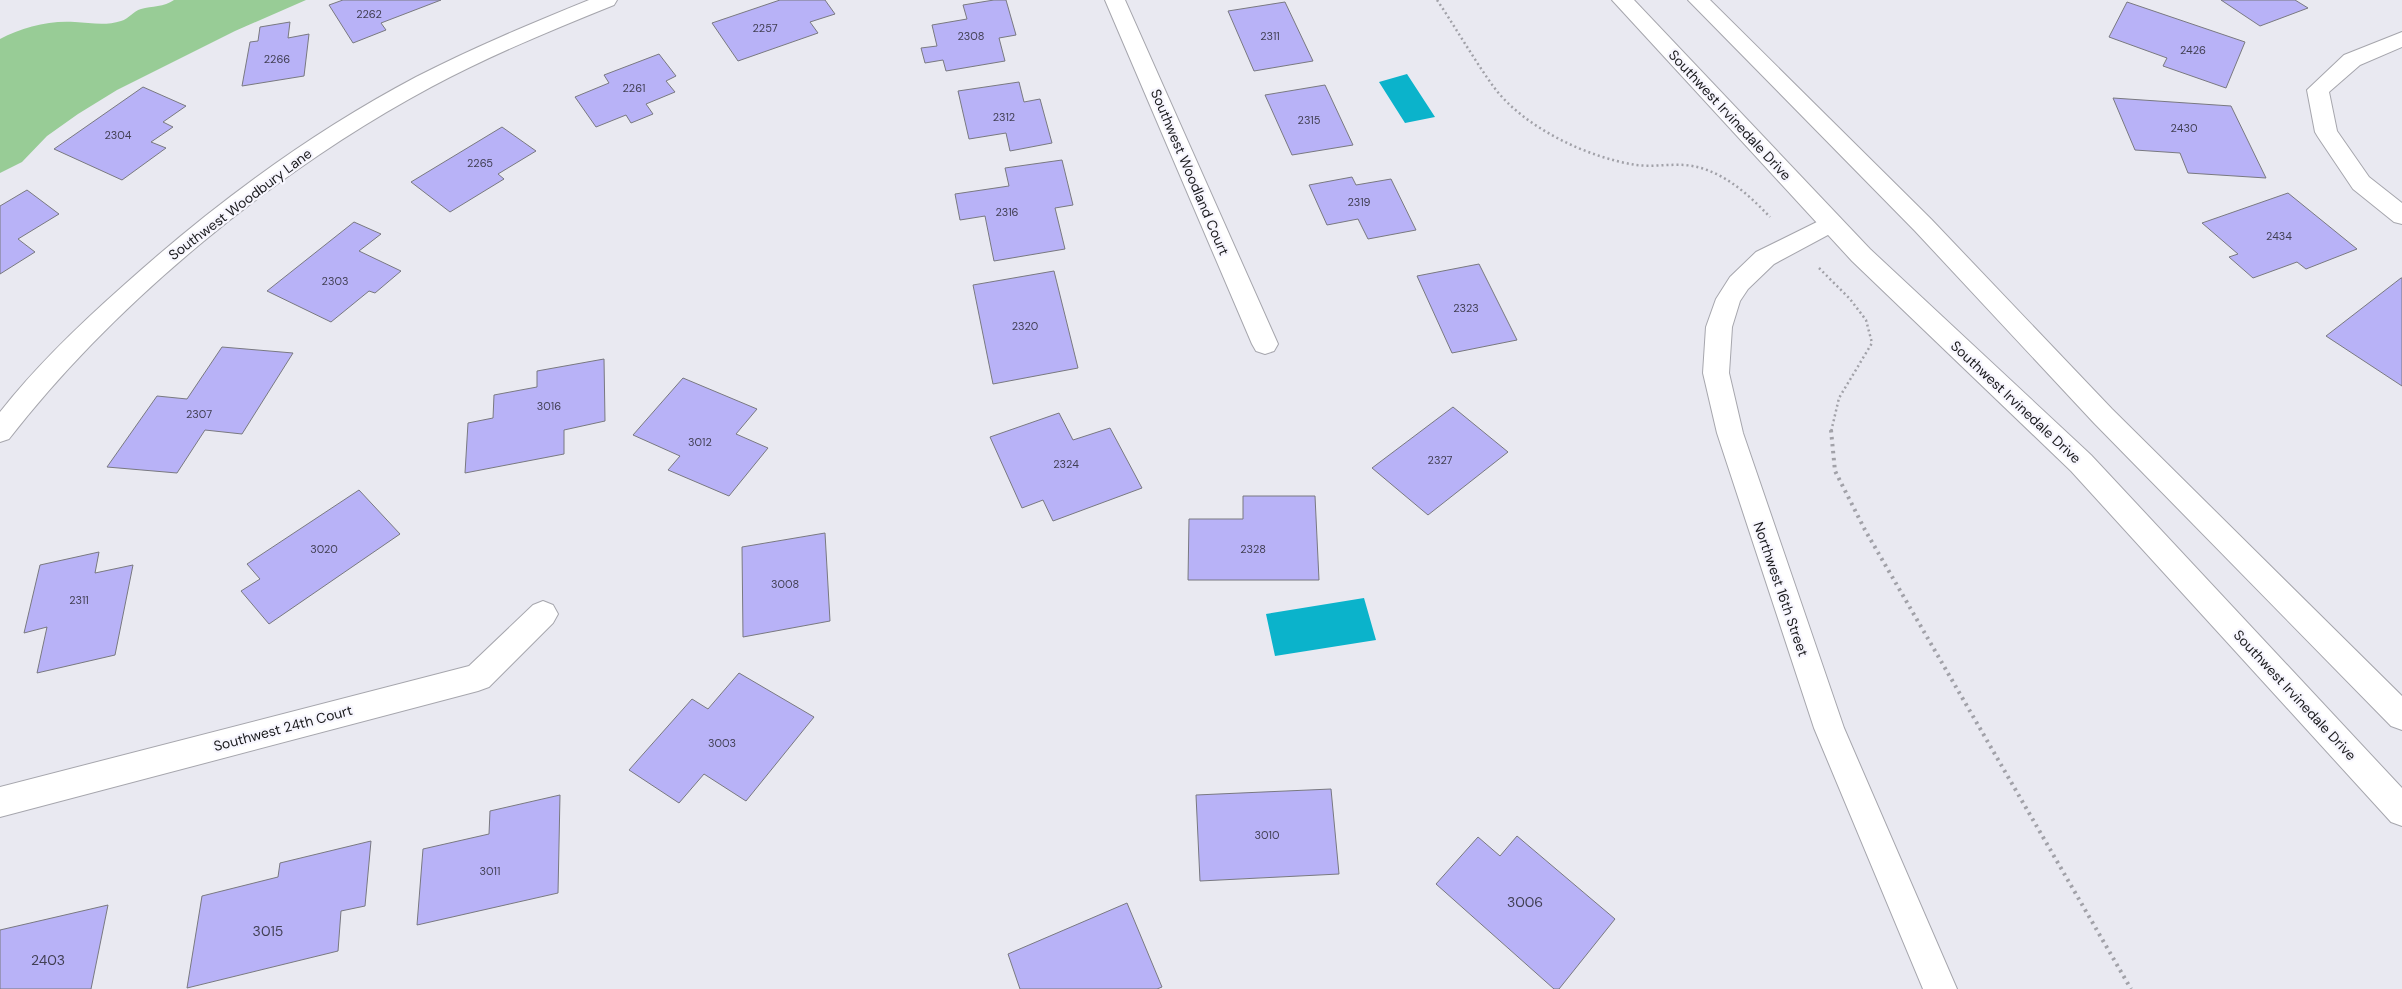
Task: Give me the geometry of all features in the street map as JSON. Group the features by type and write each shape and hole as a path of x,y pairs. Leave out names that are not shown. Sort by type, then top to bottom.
{"street":[{"name":"Southwest Woodbury Lane","path":"0,431 84,337 157,268 234,206 305,154 382,106 470,59 607,0"},
{"name":"Southwest Woodland Court","path":"1115,0 1264,344"},
{"name":"Southwest Irvinedale Drive","path":"1622,0 1718,100 1861,255 2081,463 2402,811"},
{"path":"1698,0 1923,225 2109,422 2402,716"},
{"path":"2402,39 2352,60 2318,90 2326,132 2361,183 2402,216"},
{"name":"Northwest 16th Street","path":"1831,223 1765,258 1739,283 1728,299 1719,327 1716,373 1733,443 1829,728 1940,989"},
{"name":"Southwest 24th Court","path":"0,802 478,677 543,614"}],"path":[{"path":"1437,0 1494,87 1526,119 1579,149 1598,155 1636,165 1686,166 1711,171 1748,193 1850,299 1866,320 1872,343 1839,398 1831,428 1835,471 1865,530 2131,989"}],"green space":[{"path":"174,0 306,0 235,31 117,90 47,136 22,162 0,173 0,39 17,31 46,23 115,23 124,20 138,10 162,5"}],"water":[{"path":"1407,74 1435,117 1405,123 1379,82"},
{"path":"1364,598 1376,640 1275,656 1266,614"}],"building":[{"path":"343,0 441,0 381,23 386,30 353,43 329,5"},
{"path":"780,0 825,0 835,14 810,22 818,33 738,61 712,23"},
{"path":"1006,0 1016,35 999,38 1005,61 946,71 943,60 925,63 921,48 937,46 932,25 967,19 963,5"},
{"path":"2221,0 2295,0 2308,8 2260,26"},
{"path":"1285,2 1313,61 1254,71 1228,11"},
{"path":"2127,2 2245,42 2226,88 2163,66 2167,58 2109,37"},
{"path":"290,22 288,38 309,34 304,76 242,86 250,42 258,41 260,27"},
{"path":"659,54 676,76 666,81 675,92 646,104 653,114 631,123 626,115 596,127 575,97 609,83 604,75"},
{"path":"1019,82 1024,102 1040,99 1052,143 1010,151 1006,133 969,139 958,91"},
{"path":"1325,85 1353,145 1292,155 1265,95"},
{"path":"143,87 186,106 163,122 173,127 151,142 166,148 122,180 54,149"},
{"path":"2113,98 2231,106 2266,178 2188,173 2180,153 2135,150"},
{"path":"502,127 536,151 498,174 504,179 450,212 411,182"},
{"path":"1062,160 1073,205 1055,208 1065,249 994,261 985,216 960,220 955,194 1009,186 1005,168"},
{"path":"1352,177 1356,185 1391,179 1416,230 1368,239 1358,219 1327,225 1309,185"},
{"path":"27,190 59,214 18,239 35,252 0,274 0,206"},
{"path":"2288,193 2357,249 2306,269 2297,262 2253,278 2229,257 2238,254 2202,223"},
{"path":"354,222 381,234 359,251 401,271 375,293 369,291 331,322 267,291"},
{"path":"1479,264 1517,340 1452,353 1417,276"},
{"path":"1054,271 1078,368 993,384 973,285"},
{"path":"2402,278 2402,386 2326,336"},
{"path":"222,347 293,353 242,434 205,430 177,473 107,467 157,396 187,399"},
{"path":"604,359 605,421 564,430 564,454 465,473 468,423 493,418 494,395 537,387 537,371"},
{"path":"683,378 757,409 736,434 768,448 729,496 668,470 680,456 633,435"},
{"path":"1453,407 1508,452 1428,515 1372,468"},
{"path":"1059,413 1073,440 1110,428 1142,488 1053,521 1043,500 1022,508 990,437"},
{"path":"359,490 400,534 269,624 241,591 260,579 247,564"},
{"path":"1243,496 1315,496 1319,580 1188,580 1189,519 1243,519"},
{"path":"825,533 830,621 743,637 742,547"},
{"path":"99,552 95,573 133,565 115,655 37,673 47,627 24,633 40,565"},
{"path":"739,673 814,717 746,801 704,774 679,803 629,770 692,699 708,709"},
{"path":"1331,789 1339,874 1200,881 1196,795"},
{"path":"560,795 558,893 417,925 423,849 489,834 490,811"},
{"path":"1517,836 1615,919 1559,989 1554,989 1436,884 1478,837 1500,856"},
{"path":"371,841 365,906 341,911 338,951 187,988 202,896 278,877 280,863"},
{"path":"1127,903 1162,987 1157,989 1020,989 1008,954"},
{"path":"108,905 91,989 0,989 0,930"}]}
